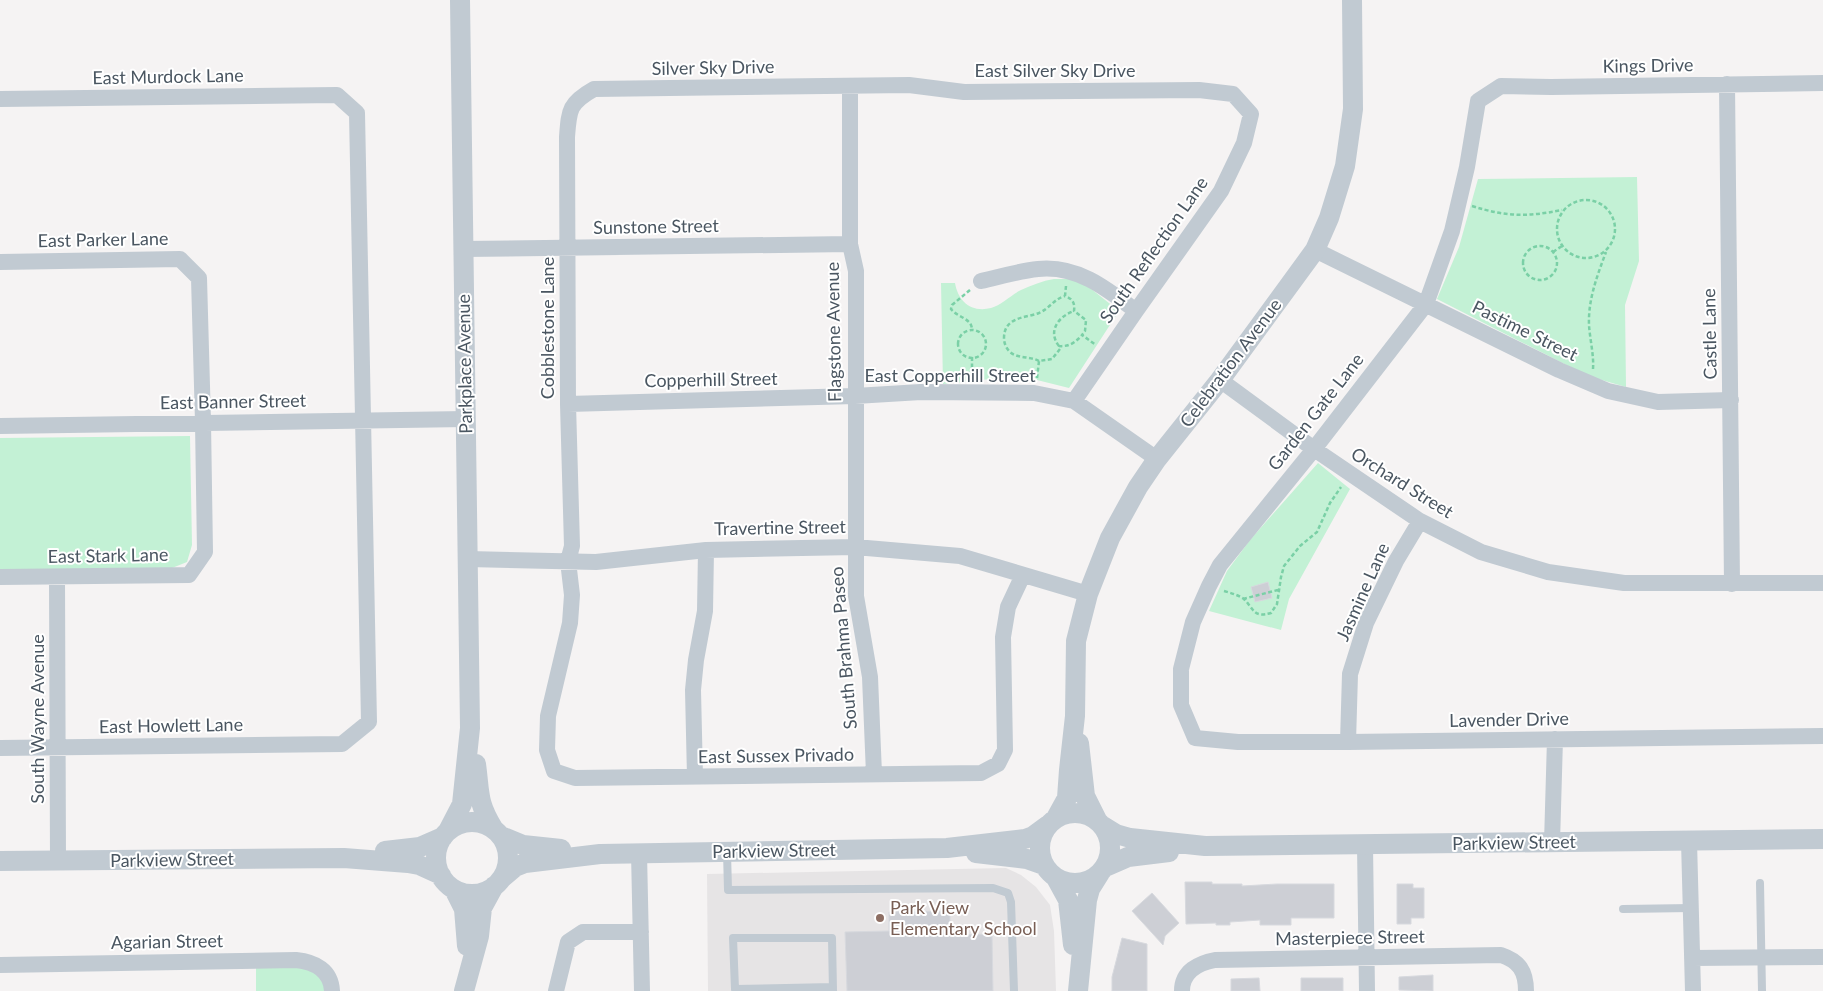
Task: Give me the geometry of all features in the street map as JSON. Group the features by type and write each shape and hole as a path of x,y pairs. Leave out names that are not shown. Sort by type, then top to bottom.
{"street":[{"name":"Parkplace Avenue","path":"445,834 462,804 470,728 460,0"},
{"name":"Celebration Avenue","path":"1052,822 1066,798 1075,716 1076,641 1088,594 1110,538 1138,487 1157,459 1220,380 1315,250 1328,218 1345,166 1353,109 1352,0"},
{"name":"Kings Drive","path":"1478,101 1501,86 1823,83"},
{"name":"Castle Lane","path":"1727,84 1732,584"},
{"name":"East Silver Sky Drive","path":"850,86 909,85 964,92 1199,90 1233,94 1251,114"},
{"name":"Silver Sky Drive","path":"579,98 594,89 850,86"},
{"name":"Flagstone Avenue","path":"850,86 848,97 850,244 856,271 855,547"},
{"name":"East Murdock Lane","path":"0,99 337,95 357,113 362,420"},
{"name":"Cobblestone Lane","path":"554,771 547,750 548,716 570,623 572,595 568,561 572,546 568,404 567,249 569,114 579,98"},
{"name":"Garden Gate Lane","path":"1195,738 1180,705 1181,669 1193,622 1208,586 1220,565 1314,449 1426,304 1452,231 1467,166 1478,101"},
{"name":"South Reflection Lane","path":"1074,401 1221,191 1244,143 1251,114"},
{"name":"Sunstone Street","path":"464,249 850,244"},
{"name":"Pastime Street","path":"1315,250 1559,370 1608,391 1658,402 1731,400"},
{"name":"East Parker Lane","path":"0,262 180,259 199,278 203,422"},
{"path":"981,281 1039,269 1066,271 1102,285 1136,311"},
{"name":"Orchard Street","path":"1220,380 1314,449 1420,521 1482,552 1548,572 1624,583 1823,583"},
{"name":"East Copperhill Street","path":"855,396 921,392 1034,393 1074,401"},
{"name":"Copperhill Street","path":"568,404 855,396"},
{"path":"1074,401 1157,459"},
{"name":"East Banner Street","path":"0,426 466,419"},
{"name":"East Howlett Lane","path":"0,748 342,744 369,722 362,420"},
{"name":"East Stark Lane","path":"0,578 189,575 205,552 203,422"},
{"name":"Jasmine Lane","path":"1348,742 1350,674 1366,623 1396,561 1420,521"},
{"name":"Travertine Street","path":"468,560 596,562 706,550 855,547 960,556 1088,594"},
{"name":"South Brahma Paseo","path":"855,547 856,596 870,677 874,774"},
{"path":"695,777 693,690 696,660 705,611 706,550"},
{"name":"East Sussex Privado","path":"554,771 575,778 981,773 998,764 1005,750 1003,637 1008,607 1023,575"},
{"name":"South Wayne Avenue","path":"57,577 58,861"},
{"name":"Celebration Avenue","path":"1075,716 1085,796 1100,823"},
{"name":"Parkplace Avenue","path":"470,728 480,802 483,812 497,832"},
{"name":"Lavender Drive","path":"1195,738 1238,742 1348,742 1823,736"},
{"path":"1552,843 1555,739"},
{"path":"1077,813 1088,815 1100,823 1108,836 1111,846 1109,857 1090,889 1087,900 1078,988 1068,900 1041,857 1040,840 1052,822 1066,814 1077,813"},
{"path":"344,858 420,847 456,826 475,822 484,824 523,845 600,854"},
{"name":"Parkview Street","path":"600,854 947,848 1025,839 1034,836 1052,822"},
{"name":"Parkview Street","path":"1100,823 1116,834 1130,838 1205,846 1823,840"},
{"path":"464,991 478,936 482,908 507,868 506,846 497,832"},
{"path":"445,834 438,846 437,866 464,909 470,968"},
{"path":"1689,841 1693,991"},
{"path":"1365,845 1367,991"},
{"name":"Parkview Street","path":"1102,870 1123,859 1141,854 1158,854 1205,846"},
{"name":"Parkview Street","path":"947,848 1027,859 1050,872"},
{"path":"639,853 642,991"},
{"path":"344,858 419,865 464,892 474,893 484,891 515,867 525,862 600,854"},
{"name":"Parkview Street","path":"0,862 344,858"},
{"path":"1050,872 1074,883 1092,879 1102,870"},
{"path":"556,991 568,942 583,932 641,932"},
{"name":"Masterpiece Street","path":"1182,991 1182,986 1189,972 1200,963 1215,960 1501,955 1514,960 1523,972 1526,991"},
{"path":"1692,958 1823,957"},
{"name":"Agarian Street","path":"0,965 296,960 310,961 321,968 330,984"}],"lane":[{"path":"727,852 728,890 994,888 1008,893 1011,902 1014,991"},
{"path":"1760,883 1762,991"},
{"path":"1623,910 1691,908"},
{"path":"733,938 832,938 833,989 735,989 733,938"}],"path":[{"path":"1590,383 1594,367 1589,323 1590,306 1593,289 1606,251 1616,234 1616,224 1613,215 1607,207 1598,201 1589,199 1579,200 1563,210 1558,219 1557,229 1558,238 1562,246 1570,253 1579,257 1598,256 1606,251"},
{"path":"1459,202 1515,216 1531,216 1563,210"},
{"path":"1541,246 1547,247 1553,252 1557,261 1556,267 1550,276 1540,280 1530,277 1526,273 1523,268 1523,258 1530,249 1541,246"},
{"path":"1553,252 1562,246"},
{"path":"1065,296 1066,271"},
{"path":"972,330 970,321 951,309 952,306 981,281"},
{"path":"1065,296 1071,298 1074,302 1074,311 1062,316 1056,324 1055,338 1060,346 1060,350 1052,360 1040,361 1027,357 1017,357 1007,349 1004,342 1007,326 1020,317 1040,312 1051,305 1057,298 1065,296"},
{"path":"1060,346 1072,344 1085,331 1086,320 1074,311"},
{"path":"972,330 983,335 986,343 984,351 977,357 972,357 964,354 959,346 963,334 972,330"},
{"path":"1082,335 1107,353"},
{"path":"972,357 972,393"},
{"path":"1034,393 1040,361"},
{"path":"1208,586 1243,599 1252,611 1258,614 1265,615 1271,613 1275,609 1284,566 1300,546 1317,532 1330,503 1350,474"},
{"path":"1243,599 1278,590"}],"shaded area":[{"name":"Park View Elementary School","path":"1006,868 1021,875 1036,887 1050,905 1054,931 1056,991 708,991 707,874"}],"green space":[{"path":"1637,177 1639,261 1625,305 1626,387 1588,376 1437,299 1459,247 1478,179"},
{"path":"1054,279 1074,279 1090,288 1119,311 1069,388 1033,379 1009,377 943,384 941,283 955,283 962,300 972,307 984,309 995,307 1025,288"},
{"path":"190,436 192,545 187,562 172,568 0,570 0,438"},
{"path":"1318,463 1350,489 1289,599 1281,630 1209,611 1227,571 1250,540"},
{"path":"256,966 318,969 327,991 256,991"}],"building":[{"path":"1268,582 1272,598 1255,602 1251,587"},
{"path":"1185,882 1242,884 1242,886 1334,884 1334,918 1291,918 1291,925 1260,925 1260,920 1230,922 1230,925 1216,925 1216,923 1186,924"},
{"path":"1397,884 1413,884 1413,888 1424,888 1424,918 1411,918 1411,924 1397,924"},
{"path":"1152,893 1179,923 1165,936 1163,945 1132,911"},
{"path":"950,911 950,935 992,934 993,991 847,991 845,932 889,931 889,912"},
{"path":"1122,938 1147,944 1147,991 1112,991 1112,977"},
{"path":"1433,975 1433,991 1399,990 1399,977"},
{"path":"1259,978 1260,991 1231,991 1231,979"},
{"path":"1301,978 1343,978 1343,991 1301,991"}],"place":[{"name":"Park View Elementary School","path":"880,918"}]}
